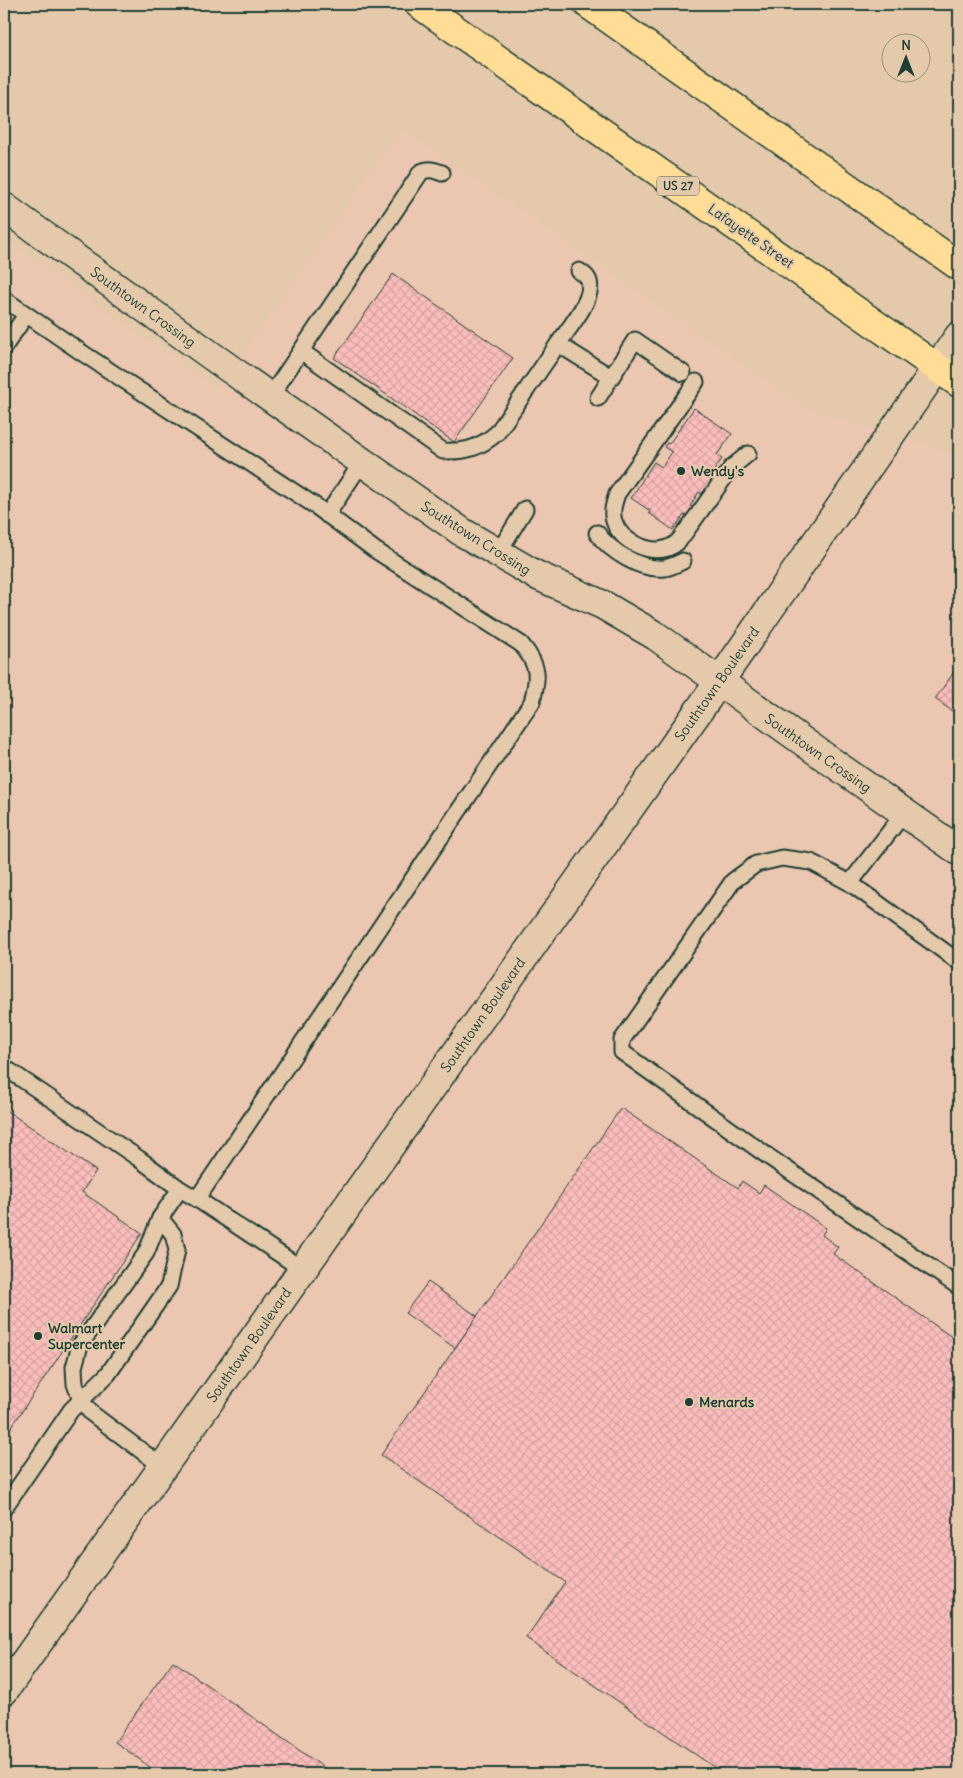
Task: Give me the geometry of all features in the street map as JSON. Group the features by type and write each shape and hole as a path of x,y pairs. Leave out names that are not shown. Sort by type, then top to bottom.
{"highway":[{"name":"Lafayette Street","path":"419,4 948,375"},
{"path":"588,4 959,266"}],"street":[{"name":"Southtown Crossing","path":"4,207 270,398 462,532 536,575 603,605 656,636 959,851"},
{"name":"Southtown Boulevard","path":"4,1691 719,682 948,375 959,336"}],"lane":[{"path":"270,398 421,172 433,169 442,173"},
{"path":"301,351 443,451 458,452 484,444 497,433 558,344 587,300 590,285 587,277 579,270"},
{"path":"4,299 327,515 375,550 521,644 533,659 538,680 532,702 197,1198"},
{"path":"4,347 26,314"},
{"path":"598,398 635,340 684,373"},
{"path":"558,344 611,377"},
{"path":"696,382 617,494 613,511 613,520 617,530 634,544 659,549 672,546 681,538 732,467 748,454"},
{"path":"327,515 362,462"},
{"path":"498,553 525,509"},
{"path":"597,533 617,553 634,561 664,568 683,561"},
{"path":"850,883 904,813"},
{"path":"959,962 850,883 810,862 782,858 756,864 734,881 622,1040 622,1052 769,1157 959,1287"},
{"path":"4,1067 138,1158 180,1189 197,1198 302,1269"},
{"path":"164,1467 91,1414 81,1400 75,1384 74,1367 80,1345 146,1253 160,1218 180,1189"},
{"path":"4,1508 71,1410 108,1374 169,1286 177,1250 173,1234 160,1218"}],"shaded area":[{"path":"401,128 806,408 959,455 959,1774 4,1774 4,238 217,390"}],"building":[{"path":"393,274 513,358 454,442 334,358"},
{"name":"Wendy's","path":"694,408 732,434 717,455 722,459 710,476 714,479 703,495 699,492 690,506 694,508 687,517 684,515 673,530 631,498 654,462 662,467 672,452 664,447 667,443 669,444"},
{"path":"959,665 959,716 935,699"},
{"name":"Menards","path":"621,1108 738,1188 742,1181 759,1193 764,1185 826,1228 822,1235 838,1247 833,1254 959,1342 959,1774 724,1774 526,1638 565,1582 381,1455"},
{"name":"Walmart Supercenter","path":"4,1109 96,1171 82,1192 142,1233 4,1438"},
{"path":"428,1282 477,1316 455,1348 405,1313"},
{"path":"173,1661 333,1774 160,1774 115,1742"}],"place":[{"name":"Wendy's","path":"681,471"},
{"name":"Walmart Supercenter","path":"38,1336"},
{"name":"Menards","path":"689,1402"}]}
